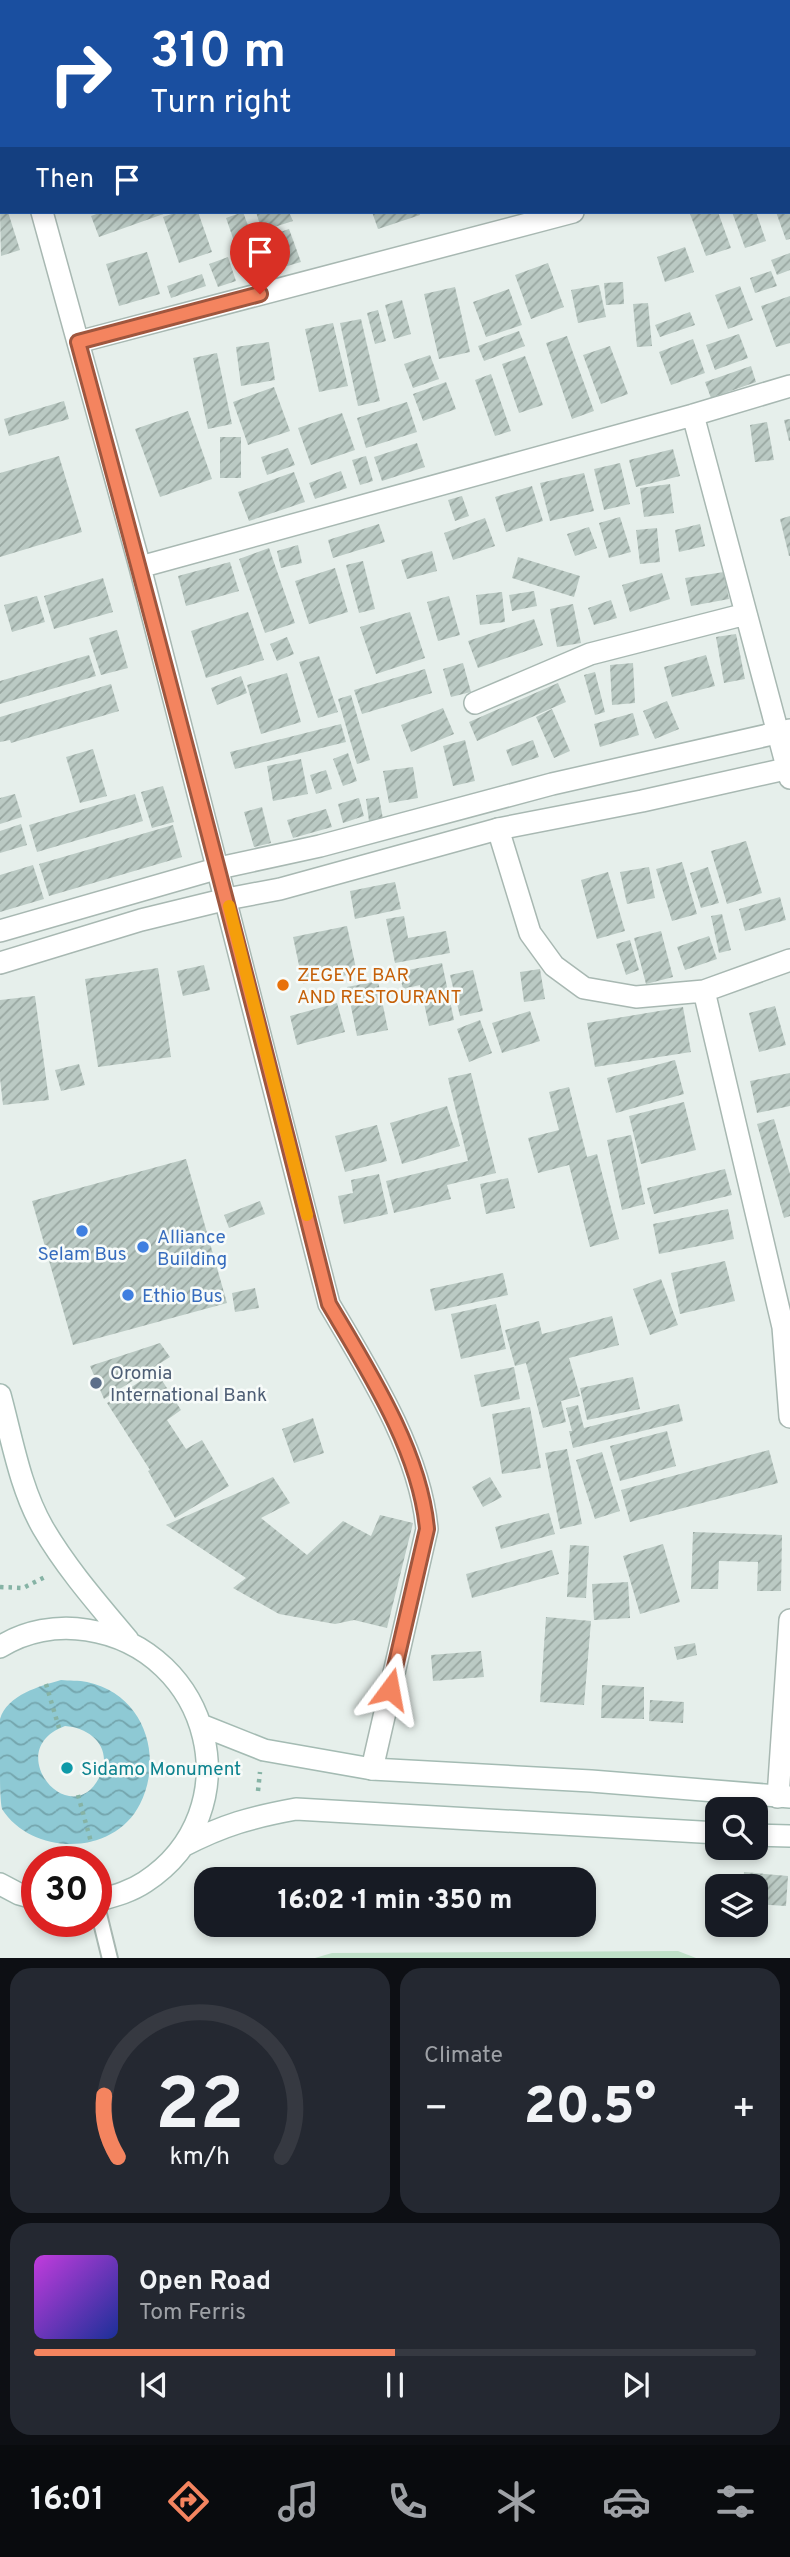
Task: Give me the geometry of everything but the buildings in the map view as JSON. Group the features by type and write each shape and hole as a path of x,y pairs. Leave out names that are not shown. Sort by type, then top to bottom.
{"street":[{"path":"43,214 141,567 329,1304 403,1441 425,1510 427,1529 372,1769"},
{"path":"78,342 565,214"},
{"path":"141,567 790,386"},
{"path":"0,963 128,923 281,889 498,829 789,772 784,732 746,614 693,415"},
{"path":"475,704 590,654 746,614"},
{"path":"0,931 219,868 320,846 552,784 784,732"},
{"path":"498,829 530,933 554,965 584,988 636,997 704,991 790,960"},
{"path":"704,991 786,1327 790,1418"},
{"path":"0,1395 24,1485 42,1527 73,1574 129,1641"},
{"path":"201,1725 264,1750 372,1769 591,1781 784,1797 790,1620"},
{"path":"0,1647 27,1634 53,1628 105,1632 129,1641 153,1656 174,1676 190,1699 201,1725 208,1756 206,1787 198,1818 183,1846 166,1866 145,1882 112,1897"},
{"path":"183,1846 217,1828 256,1816 296,1809 705,1832"},
{"path":"768,1835 790,1836"},
{"path":"0,1884 21,1895"}],"lane":[{"path":"105,1937 110,1958"}],"path":[{"path":"46,1684 59,1728"},
{"path":"256,1816 258,1779 264,1750"},
{"path":"78,1795 91,1842"}],"green space":[{"path":"678,1951 696,1958 315,1958 332,1953"}],"water":[{"path":"61,1680 87,1682 107,1689 123,1699 135,1713 149,1747 147,1785 140,1804 128,1821 112,1833 93,1841 73,1844 52,1842 33,1836 16,1825 2,1809 0,1786 0,1719 4,1711 25,1693","holes":["65,1726 84,1731 98,1742 104,1758 99,1778 87,1793 72,1796 58,1792 47,1782 40,1768 39,1752 47,1737"]}],"slow traffic":[{"path":"229,906 307,1215"}],"place":[{"name":"ZEGEYE BAR AND RESTOURANT","path":"283,985"},
{"name":"Selam Bus","path":"82,1231"},
{"name":"Alliance Building","path":"143,1247"},
{"name":"Ethio Bus","path":"128,1295"},
{"name":"Oromia International Bank","path":"96,1383"},
{"name":"Sidamo Monument","path":"67,1768"}],"route":[{"path":"260,294 78,342 141,567 329,1304 403,1441 425,1510 427,1529 390,1689"}]}
